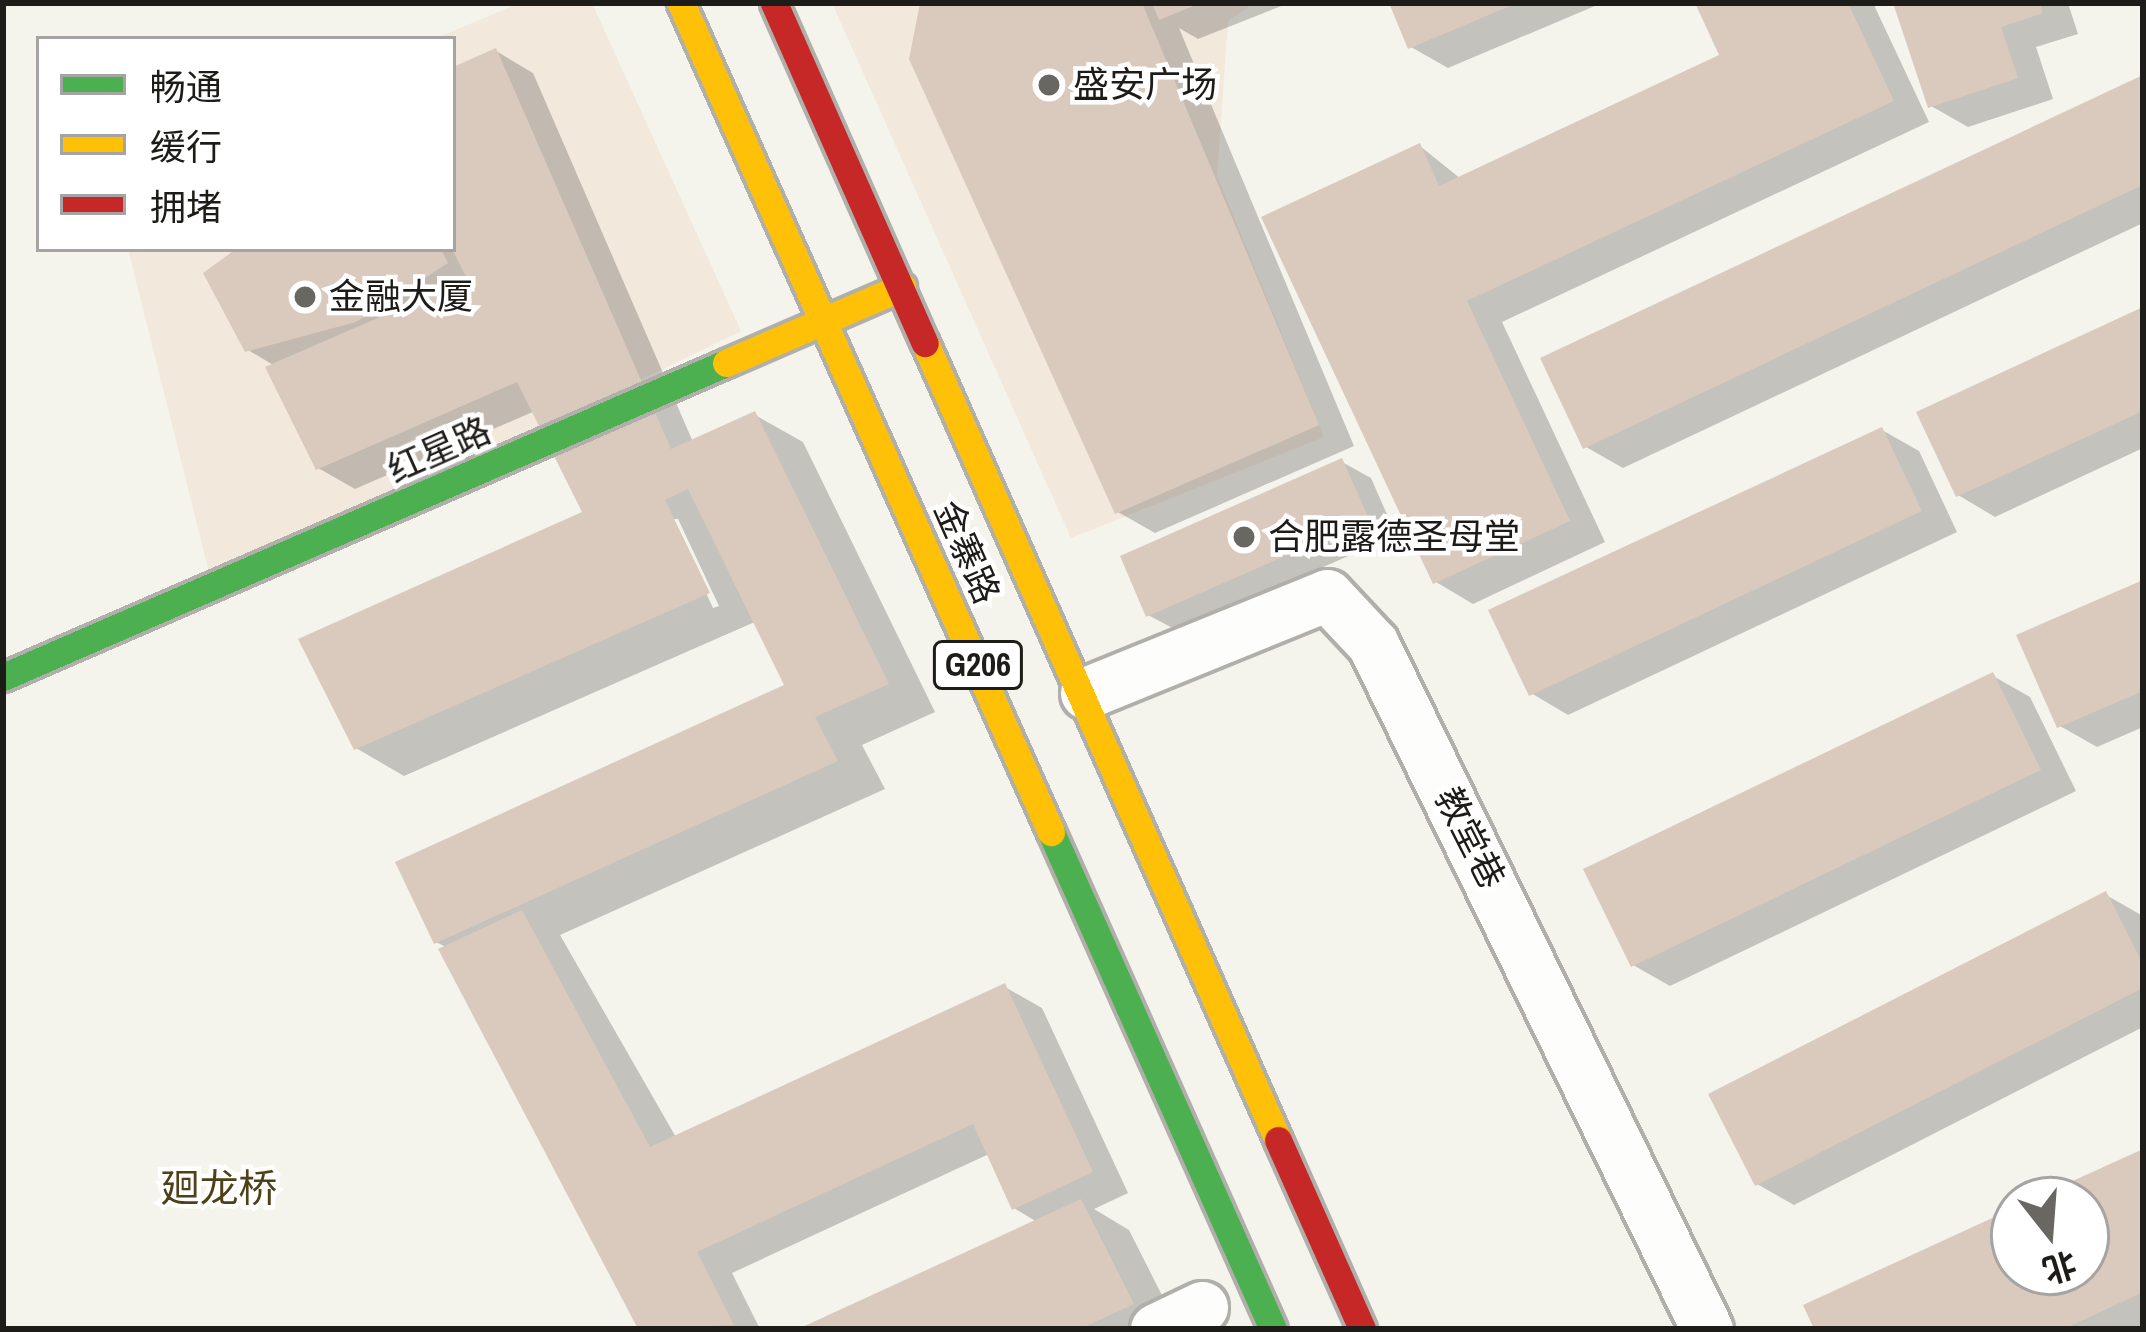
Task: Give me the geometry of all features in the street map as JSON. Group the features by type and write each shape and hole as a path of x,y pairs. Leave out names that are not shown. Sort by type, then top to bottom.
{"main road":[{"name":"金寨路","path":"681,3 1273,1329"},
{"name":"金寨路","path":"774,3 1086,693 1362,1329"},
{"name":"红星路","path":"3,677 902,287"}],"street":[{"name":"教堂巷","path":"1086,693 1327,595 1373,644 1707,1329"},
{"path":"1156,1329 1202,1307"}],"shaded area":[{"path":"520,3 592,3 741,331 213,588 129,252 456,252 456,36 441,36"},
{"path":"832,3 1254,3 1228,21 1217,176 1324,437 1071,538"}],"building":[{"path":"920,3 1142,3 1319,425 1115,514 909,59"},
{"path":"1152,3 1201,3 1159,20"},
{"path":"1389,3 1517,3 1408,49"},
{"path":"1695,3 1848,3 1894,101 1467,301 1570,521 1433,584 1261,217 1420,143 1439,186 1719,55"},
{"path":"1893,3 2040,3 2043,13 2001,27 2018,78 1928,108"},
{"path":"496,48 671,449 755,411 889,684 815,717 838,761 434,944 395,862 784,685 688,489 665,500 710,593 354,750 298,639 582,512 517,382 316,470 265,367 467,279 454,252 456,66"},
{"path":"2143,75 2143,185 1583,449 1540,358"},
{"name":"金融大厦","path":"232,252 442,252 448,263 356,322 245,352 203,273"},
{"path":"2143,307 2143,411 1956,497 1916,412"},
{"path":"1882,427 1922,511 1529,696 1488,610"},
{"name":"合肥露德圣母堂","path":"1342,458 1369,519 1146,617 1120,556"},
{"path":"2143,580 2143,691 2057,728 2016,635"},
{"path":"1993,672 2041,770 1631,967 1583,869"},
{"path":"2106,891 2143,964 2143,988 1755,1186 1708,1094"},
{"path":"522,910 650,1147 1005,983 1093,1172 1012,1210 973,1124 697,1252 734,1325 638,1329 438,949"},
{"path":"2143,1149 2143,1292 2064,1329 1814,1329 1803,1305 1990,1219 1990,1296 2110,1296 2110,1176 2084,1176"},
{"path":"1081,1199 1134,1304 1080,1329 798,1329"}],"traffic: fast":[{"path":"3,677 726,363"},
{"path":"1051,832 1273,1329"}],"traffic: slow":[{"path":"681,3 1051,832"},
{"path":"726,363 902,287"},
{"path":"925,343 1278,1140"}],"traffic: jam":[{"path":"774,3 925,343"},
{"path":"1278,1140 1362,1329"}],"place":[{"name":"盛安广场","path":"1049,85"},
{"name":"金融大厦","path":"305,297"},
{"name":"合肥露德圣母堂","path":"1244,537"}],"district":[{"name":"廻龙桥","path":"219,1188"}]}
